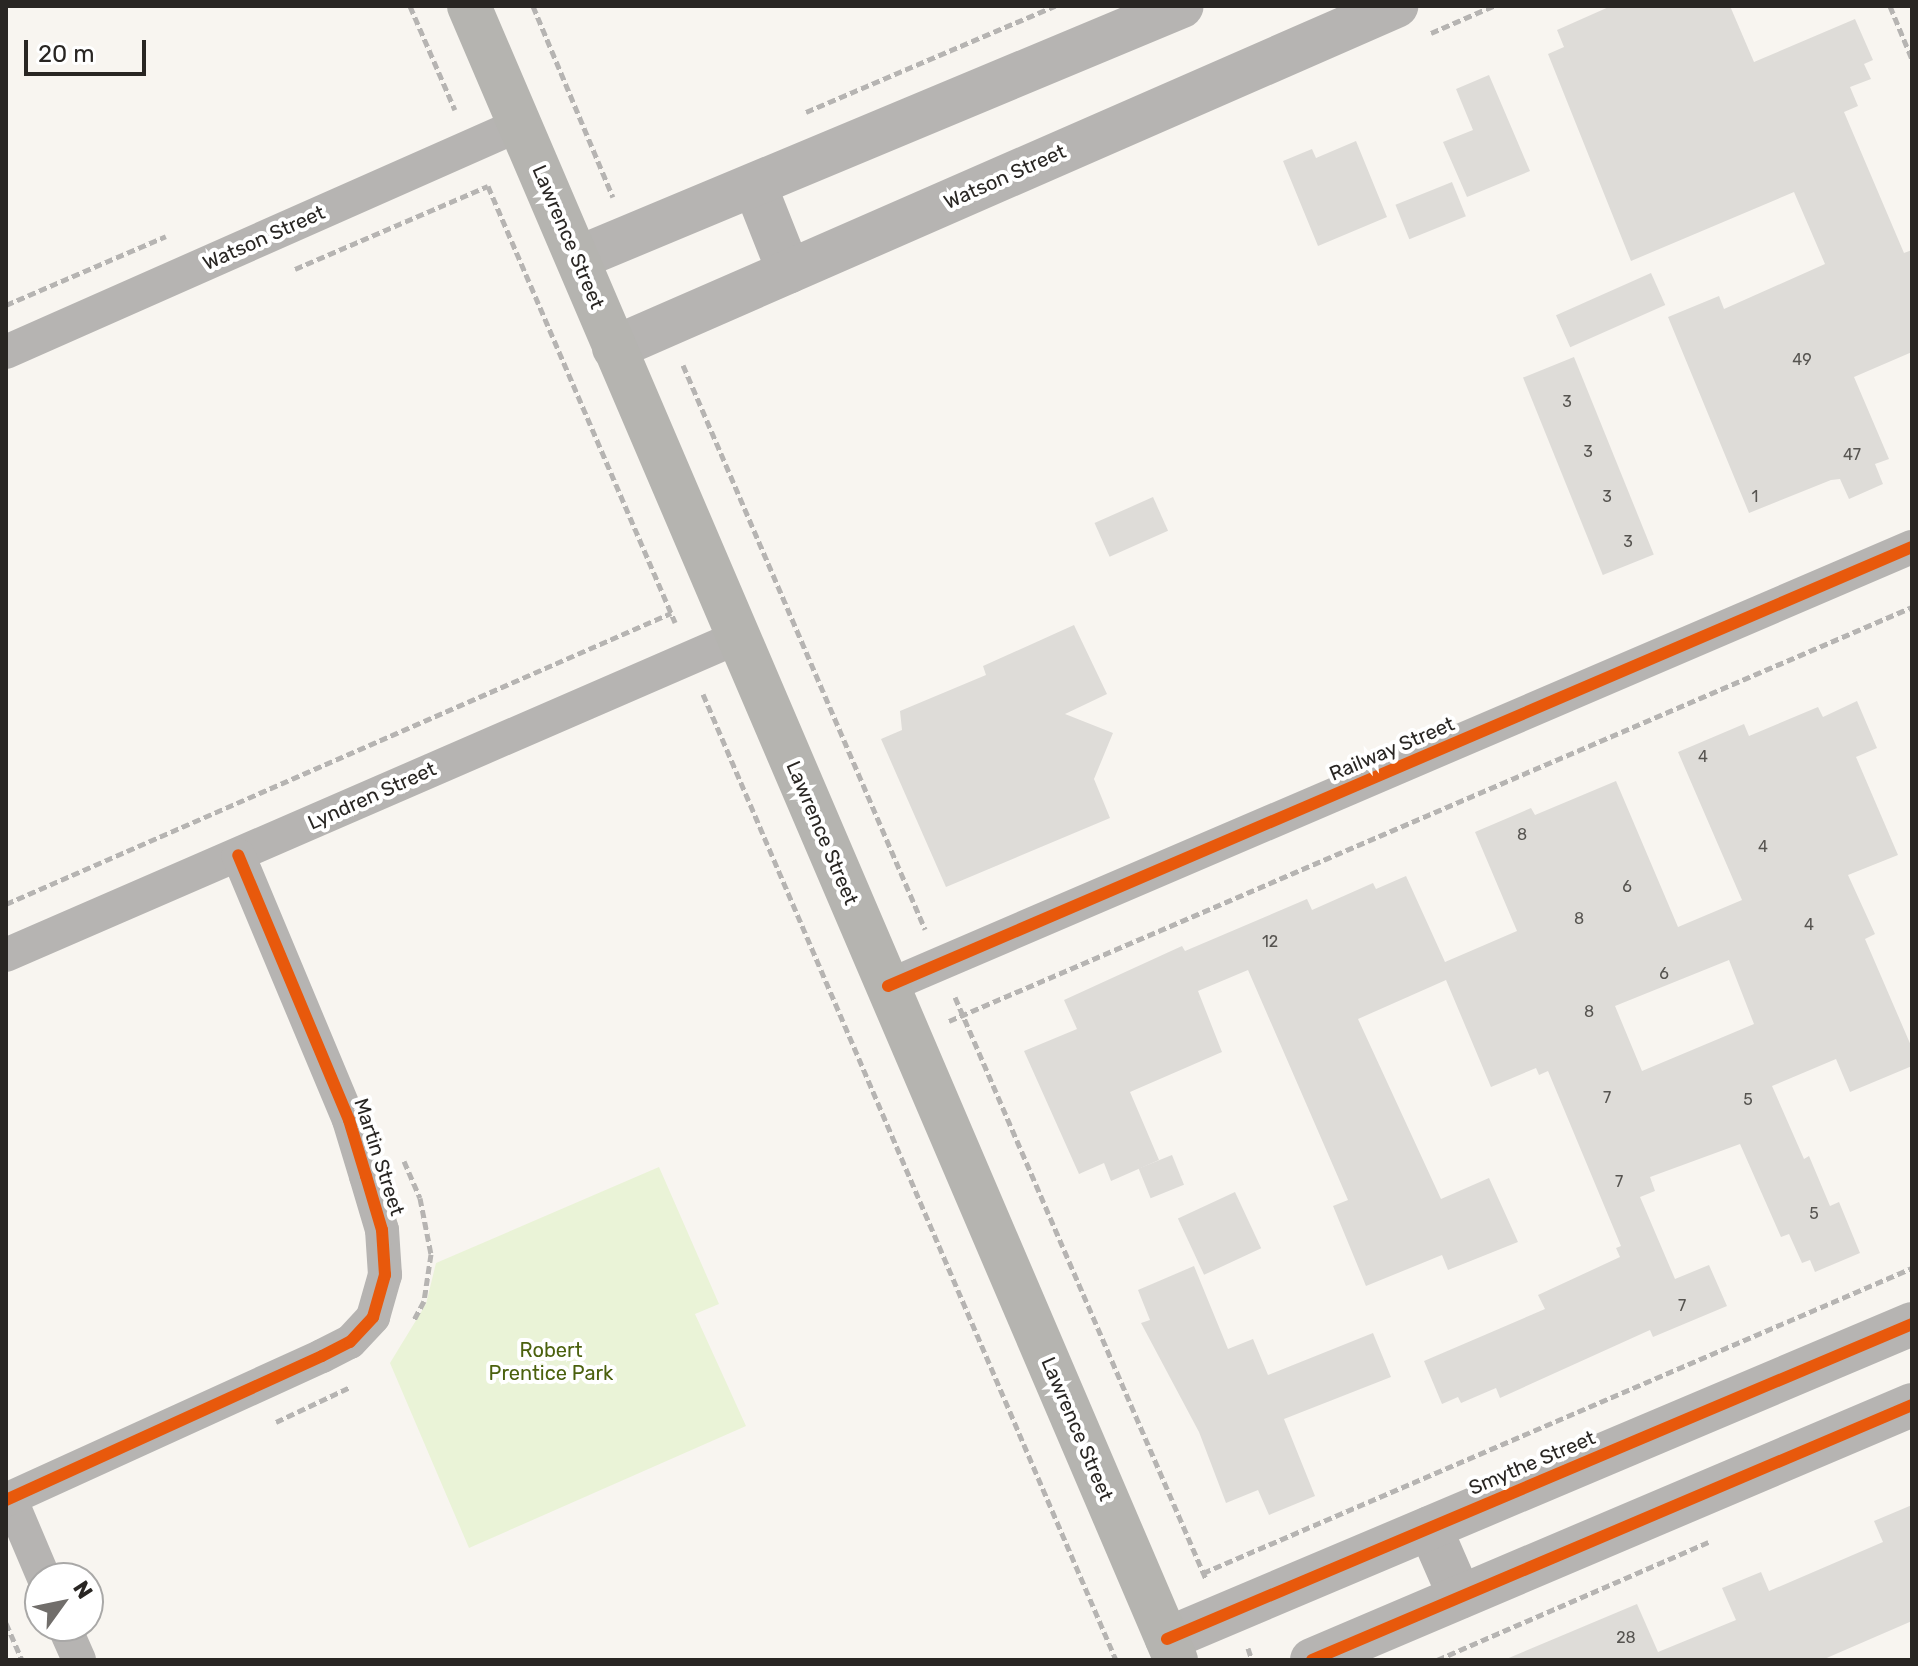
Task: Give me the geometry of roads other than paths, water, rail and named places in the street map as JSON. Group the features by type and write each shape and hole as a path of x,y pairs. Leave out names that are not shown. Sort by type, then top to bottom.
{"main road":[{"name":"Lawrence Street","path":"469,6 1172,1650"}],"street":[{"path":"578,258 1182,6"},
{"name":"Watson Street","path":"614,348 1396,6"},
{"name":"Watson Street","path":"6,352 521,124"},
{"path":"755,186 789,272"},
{"name":"Railway Street","path":"888,986 1912,547"},
{"name":"Lyndren Street","path":"6,955 738,637"},
{"name":"Martin Street","path":"8,1499 336,1349 373,1317 385,1275 382,1230 349,1120 238,855"},
{"name":"Smythe Street","path":"1172,1650 1223,1616 1912,1324"},
{"path":"1312,1660 1912,1405"},
{"path":"8,1499 37,1562"},
{"path":"1430,1528 1460,1597"}],"park label":[{"name":"Robert Prentice Park","path":"551,1362"}]}
